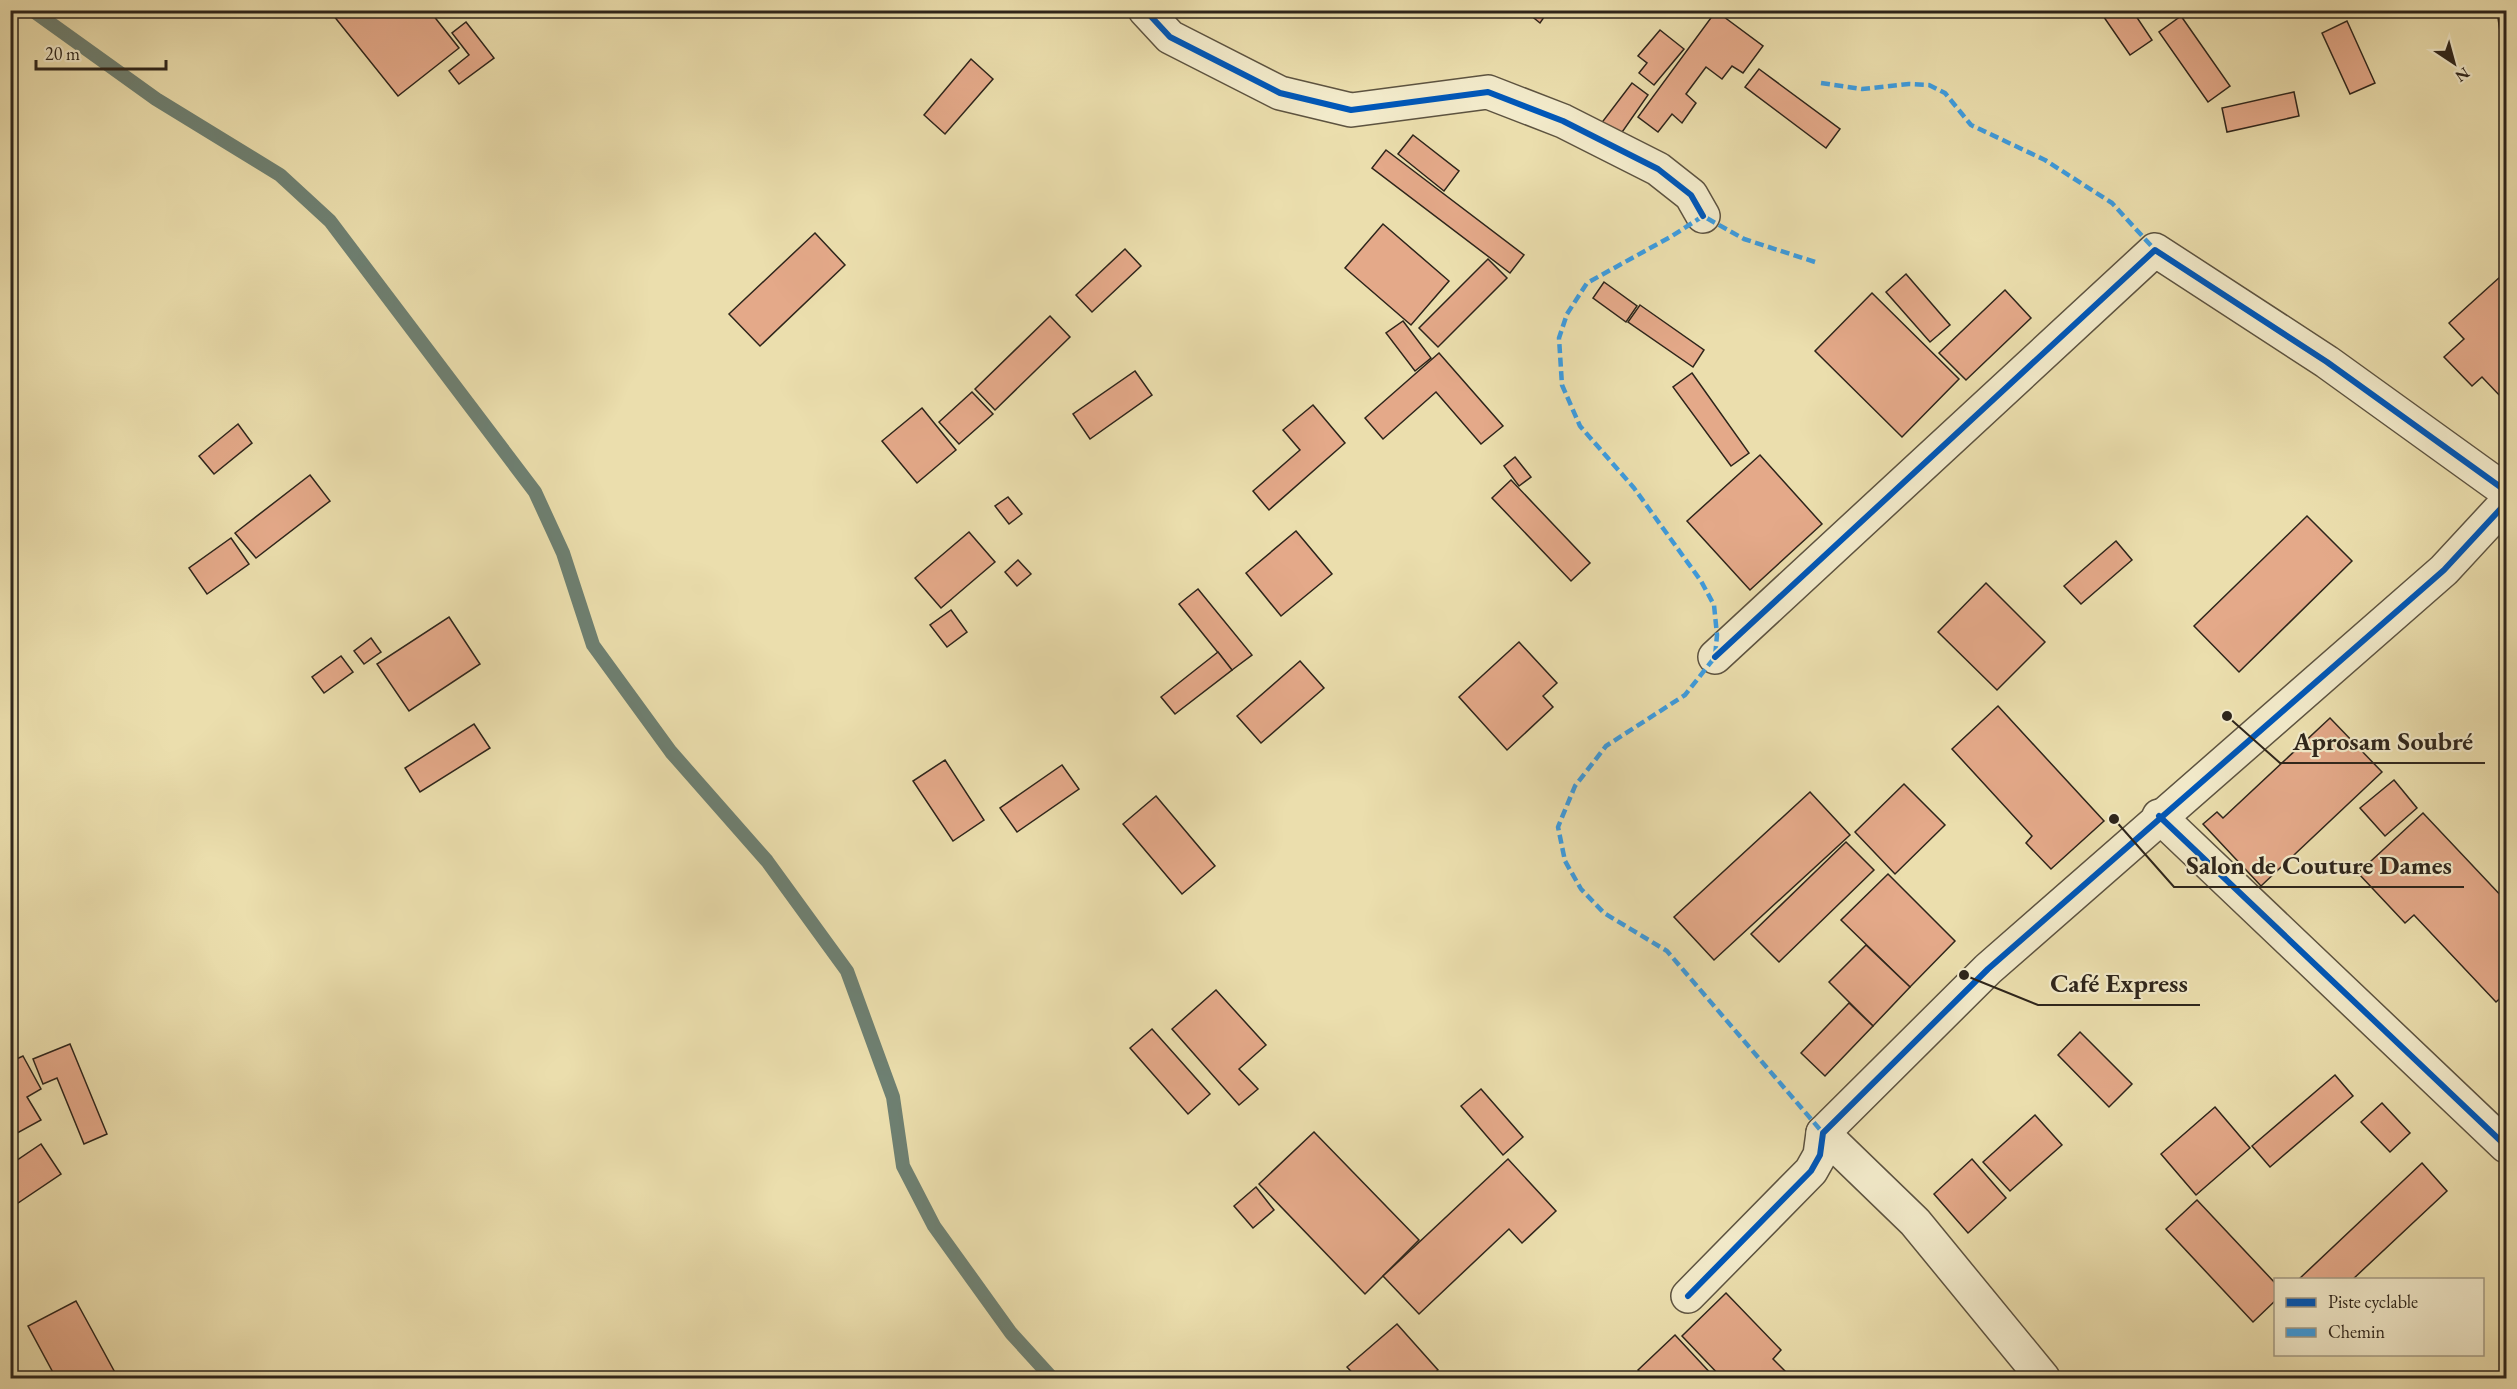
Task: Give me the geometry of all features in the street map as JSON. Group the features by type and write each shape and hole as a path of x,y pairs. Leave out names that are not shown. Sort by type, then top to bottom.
{"street":[{"path":"1145,10 1170,38 1280,93 1351,111 1488,92 1563,121 1658,169 1691,195 1703,216"},
{"path":"1714,657 2155,250 2327,362 2506,490"},
{"path":"1688,1296 1811,1172 1820,1155 1823,1133 1988,969 2159,816 2444,570 2506,503"},
{"path":"2159,816 2506,1146"},
{"path":"1823,1133 1915,1222 2043,1378"}],"building":[{"path":"329,10 429,10 459,48 398,96"},
{"path":"1524,10 1549,10 1540,23"},
{"path":"2099,10 2132,10 2152,40 2130,55"},
{"path":"2497,10 2506,10 2506,62 2504,62"},
{"path":"1716,11 1763,46 1743,73 1732,66 1722,79 1706,67 1686,94 1696,103 1682,123 1672,114 1658,132 1638,117"},
{"path":"2181,16 2230,86 2208,102 2159,32"},
{"path":"2347,21 2375,83 2350,94 2322,33"},
{"path":"466,22 494,58 459,84 449,71 469,55 452,33"},
{"path":"1660,30 1684,49 1654,85 1639,73 1647,63 1638,56"},
{"path":"971,59 993,79 945,134 924,115"},
{"path":"1759,69 1840,129 1826,148 1745,87"},
{"path":"1632,83 1648,95 1618,138 1600,125"},
{"path":"2294,92 2299,116 2227,132 2222,108"},
{"path":"1413,135 1459,171 1444,191 1398,154"},
{"path":"1386,150 1524,255 1510,273 1372,168"},
{"path":"1383,224 1449,281 1411,325 1345,268"},
{"path":"815,233 845,265 760,346 729,314"},
{"path":"1125,249 1141,266 1092,312 1076,295"},
{"path":"1488,259 1507,278 1438,347 1419,328"},
{"path":"1906,274 1950,325 1930,342 1886,292"},
{"path":"2501,276 2506,282 2506,392 2501,397 2482,377 2472,386 2444,357 2464,339 2449,323"},
{"path":"1604,282 1637,306 1626,322 1593,298"},
{"path":"2005,290 2031,318 1966,380 1939,353"},
{"path":"1872,293 1959,379 1902,437 1815,351"},
{"path":"1640,305 1704,350 1693,367 1628,322"},
{"path":"1050,316 1070,337 995,410 975,389"},
{"path":"1403,321 1431,358 1415,371 1386,333"},
{"path":"1439,353 1503,426 1481,444 1436,392 1383,439 1365,418"},
{"path":"1135,371 1152,395 1090,439 1073,414"},
{"path":"1692,373 1749,453 1731,466 1673,387"},
{"path":"972,392 993,414 959,444 939,422"},
{"path":"1313,405 1345,443 1269,510 1253,491 1300,450 1283,430"},
{"path":"922,408 956,450 917,483 882,441"},
{"path":"238,424 252,443 214,474 199,456"},
{"path":"1760,455 1822,524 1750,590 1687,521"},
{"path":"1515,457 1531,477 1519,486 1504,466"},
{"path":"310,475 330,501 256,558 235,533"},
{"path":"1511,480 1590,563 1571,581 1492,498"},
{"path":"1008,497 1022,514 1009,524 995,506"},
{"path":"2307,516 2352,561 2239,672 2194,626"},
{"path":"1296,531 1332,574 1281,616 1246,573"},
{"path":"969,532 995,562 941,608 915,578"},
{"path":"231,538 249,564 207,594 189,568"},
{"path":"2116,541 2132,560 2081,604 2064,586"},
{"path":"1018,560 1031,574 1017,586 1005,572"},
{"path":"1986,583 2045,642 1997,690 1938,632"},
{"path":"1198,589 1252,655 1232,670 1179,604"},
{"path":"951,610 967,632 947,647 930,625"},
{"path":"449,617 480,664 409,711 377,664"},
{"path":"371,638 381,652 364,664 354,651"},
{"path":"1519,642 1557,683 1543,696 1553,707 1507,750 1459,697"},
{"path":"1218,652 1232,670 1175,714 1161,697"},
{"path":"341,656 353,672 324,693 312,677"},
{"path":"1300,661 1324,688 1261,743 1237,716"},
{"path":"1998,706 2104,821 2051,869 2026,843 2032,836 1952,749"},
{"path":"2330,718 2382,772 2261,886 2203,824 2217,812 2223,818"},
{"path":"474,724 490,748 420,792 405,768"},
{"path":"945,760 984,820 953,841 913,781"},
{"path":"1062,765 1079,789 1017,832 1000,808"},
{"path":"2394,780 2417,808 2385,836 2360,808"},
{"path":"1904,784 1945,825 1895,874 1855,832"},
{"path":"1810,792 1850,835 1714,960 1674,917"},
{"path":"1156,796 1215,866 1182,894 1123,824"},
{"path":"2423,813 2506,901 2506,993 2496,1002 2414,915 2405,923 2358,873"},
{"path":"1846,842 1874,870 1779,962 1751,934"},
{"path":"1888,874 1955,941 1910,987 1841,920"},
{"path":"1866,945 1910,987 1873,1026 1829,982"},
{"path":"1216,990 1266,1045 1239,1069 1258,1089 1239,1105 1172,1029"},
{"path":"1849,1003 1873,1026 1825,1076 1801,1053"},
{"path":"1152,1029 1210,1094 1188,1114 1130,1048"},
{"path":"2080,1032 2132,1084 2109,1107 2058,1055"},
{"path":"70,1044 107,1134 84,1144 57,1078 43,1084 33,1059"},
{"path":"23,1056 41,1089 27,1097 41,1120 10,1137 10,1062"},
{"path":"2335,1075 2353,1096 2270,1167 2252,1146"},
{"path":"1481,1089 1523,1137 1503,1155 1461,1106"},
{"path":"2382,1103 2410,1133 2390,1152 2361,1122"},
{"path":"2215,1107 2250,1148 2196,1195 2161,1154"},
{"path":"2035,1115 2062,1145 2010,1191 1983,1162"},
{"path":"1314,1132 1419,1240 1365,1294 1259,1184"},
{"path":"41,1144 61,1174 18,1203 10,1192 10,1165"},
{"path":"1508,1159 1556,1211 1522,1243 1509,1229 1419,1314 1383,1276"},
{"path":"1972,1159 2006,1198 1968,1233 1934,1194"},
{"path":"2422,1163 2447,1191 2354,1278 2300,1278"},
{"path":"1256,1187 1274,1210 1253,1228 1234,1206"},
{"path":"2197,1200 2274,1282 2274,1302 2253,1322 2166,1229"},
{"path":"1726,1293 1781,1350 1773,1359 1792,1378 1722,1378 1682,1336"},
{"path":"76,1301 118,1378 56,1378 28,1326"},
{"path":"1397,1324 1438,1370 1428,1378 1357,1378 1347,1367"},
{"path":"1675,1335 1715,1378 1646,1378 1638,1370"}],"waterway":[{"path":"32,10 156,99 280,175 330,221 535,492 563,553 593,645 671,752 767,861 847,971 893,1097 903,1166 934,1226 1011,1333 1052,1378"}],"marked path":[{"path":"1821,83 1862,89 1909,84 1929,85 1945,93 1971,125 2045,160 2112,203 2155,250"},
{"path":"1815,262 1744,239 1703,216 1672,236 1587,283 1567,314 1559,338 1562,385 1580,426 1634,488 1701,581 1714,605 1717,635 1715,657 1685,695 1606,746 1575,786 1558,827 1565,861 1581,889 1604,913 1667,951 1823,1133"}],"cycle path":[{"path":"1145,10 1170,37 1280,93 1351,110 1488,92 1563,121 1658,169 1691,195 1703,216"},
{"path":"1715,657 2155,250 2327,362 2506,491"},
{"path":"1688,1296 1811,1171 1820,1155 1823,1133 1988,969 2444,570 2506,503"},
{"path":"2159,816 2506,1146"}],"place":[{"name":"Aprosam Soubré","path":"2227,716"},
{"name":"Salon de Couture Dames","path":"2114,819"},
{"name":"Café Express","path":"1964,975"}]}
